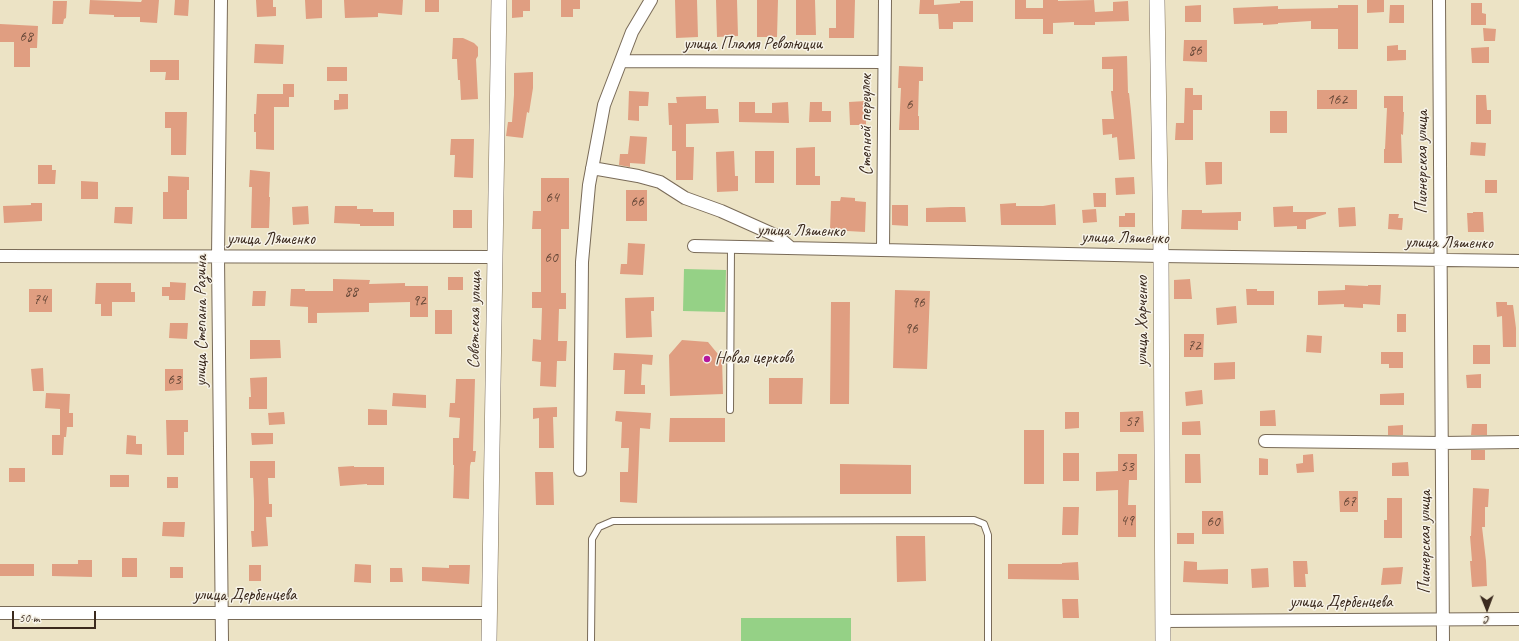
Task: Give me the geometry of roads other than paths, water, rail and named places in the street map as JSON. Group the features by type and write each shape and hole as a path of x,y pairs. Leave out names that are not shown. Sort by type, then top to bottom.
{"street":[{"name":"улица Степана Разина","path":"221,0 218,257 222,641"},
{"name":"Советская улица","path":"489,641 499,0"},
{"path":"580,470 582,262 589,185 604,105 632,32 651,0"},
{"name":"Степной переулок","path":"884,250 885,0"},
{"name":"улица Харченко","path":"1157,0 1161,256 1163,641"},
{"name":"Пионерская улица","path":"1439,0 1443,641"},
{"name":"улица Пламя Революции","path":"621,61 884,62"},
{"path":"592,168 638,176 660,182 685,198 721,211 777,236 791,248"},
{"name":"улица Ляшенко","path":"694,246 1161,256 1519,261"},
{"name":"улица Ляшенко","path":"0,256 495,257"},
{"path":"1264,441 1442,443 1519,442"},
{"name":"улица Дербенцева","path":"0,613 490,613"},
{"name":"улица Дербенцева","path":"1163,620 1519,619"}],"lane":[{"path":"730,410 731,247"},
{"path":"591,641 592,539 599,527 613,521 974,520 984,524 988,535 988,641"}],"place":[{"name":"Новая церковь","path":"707,359"}]}
